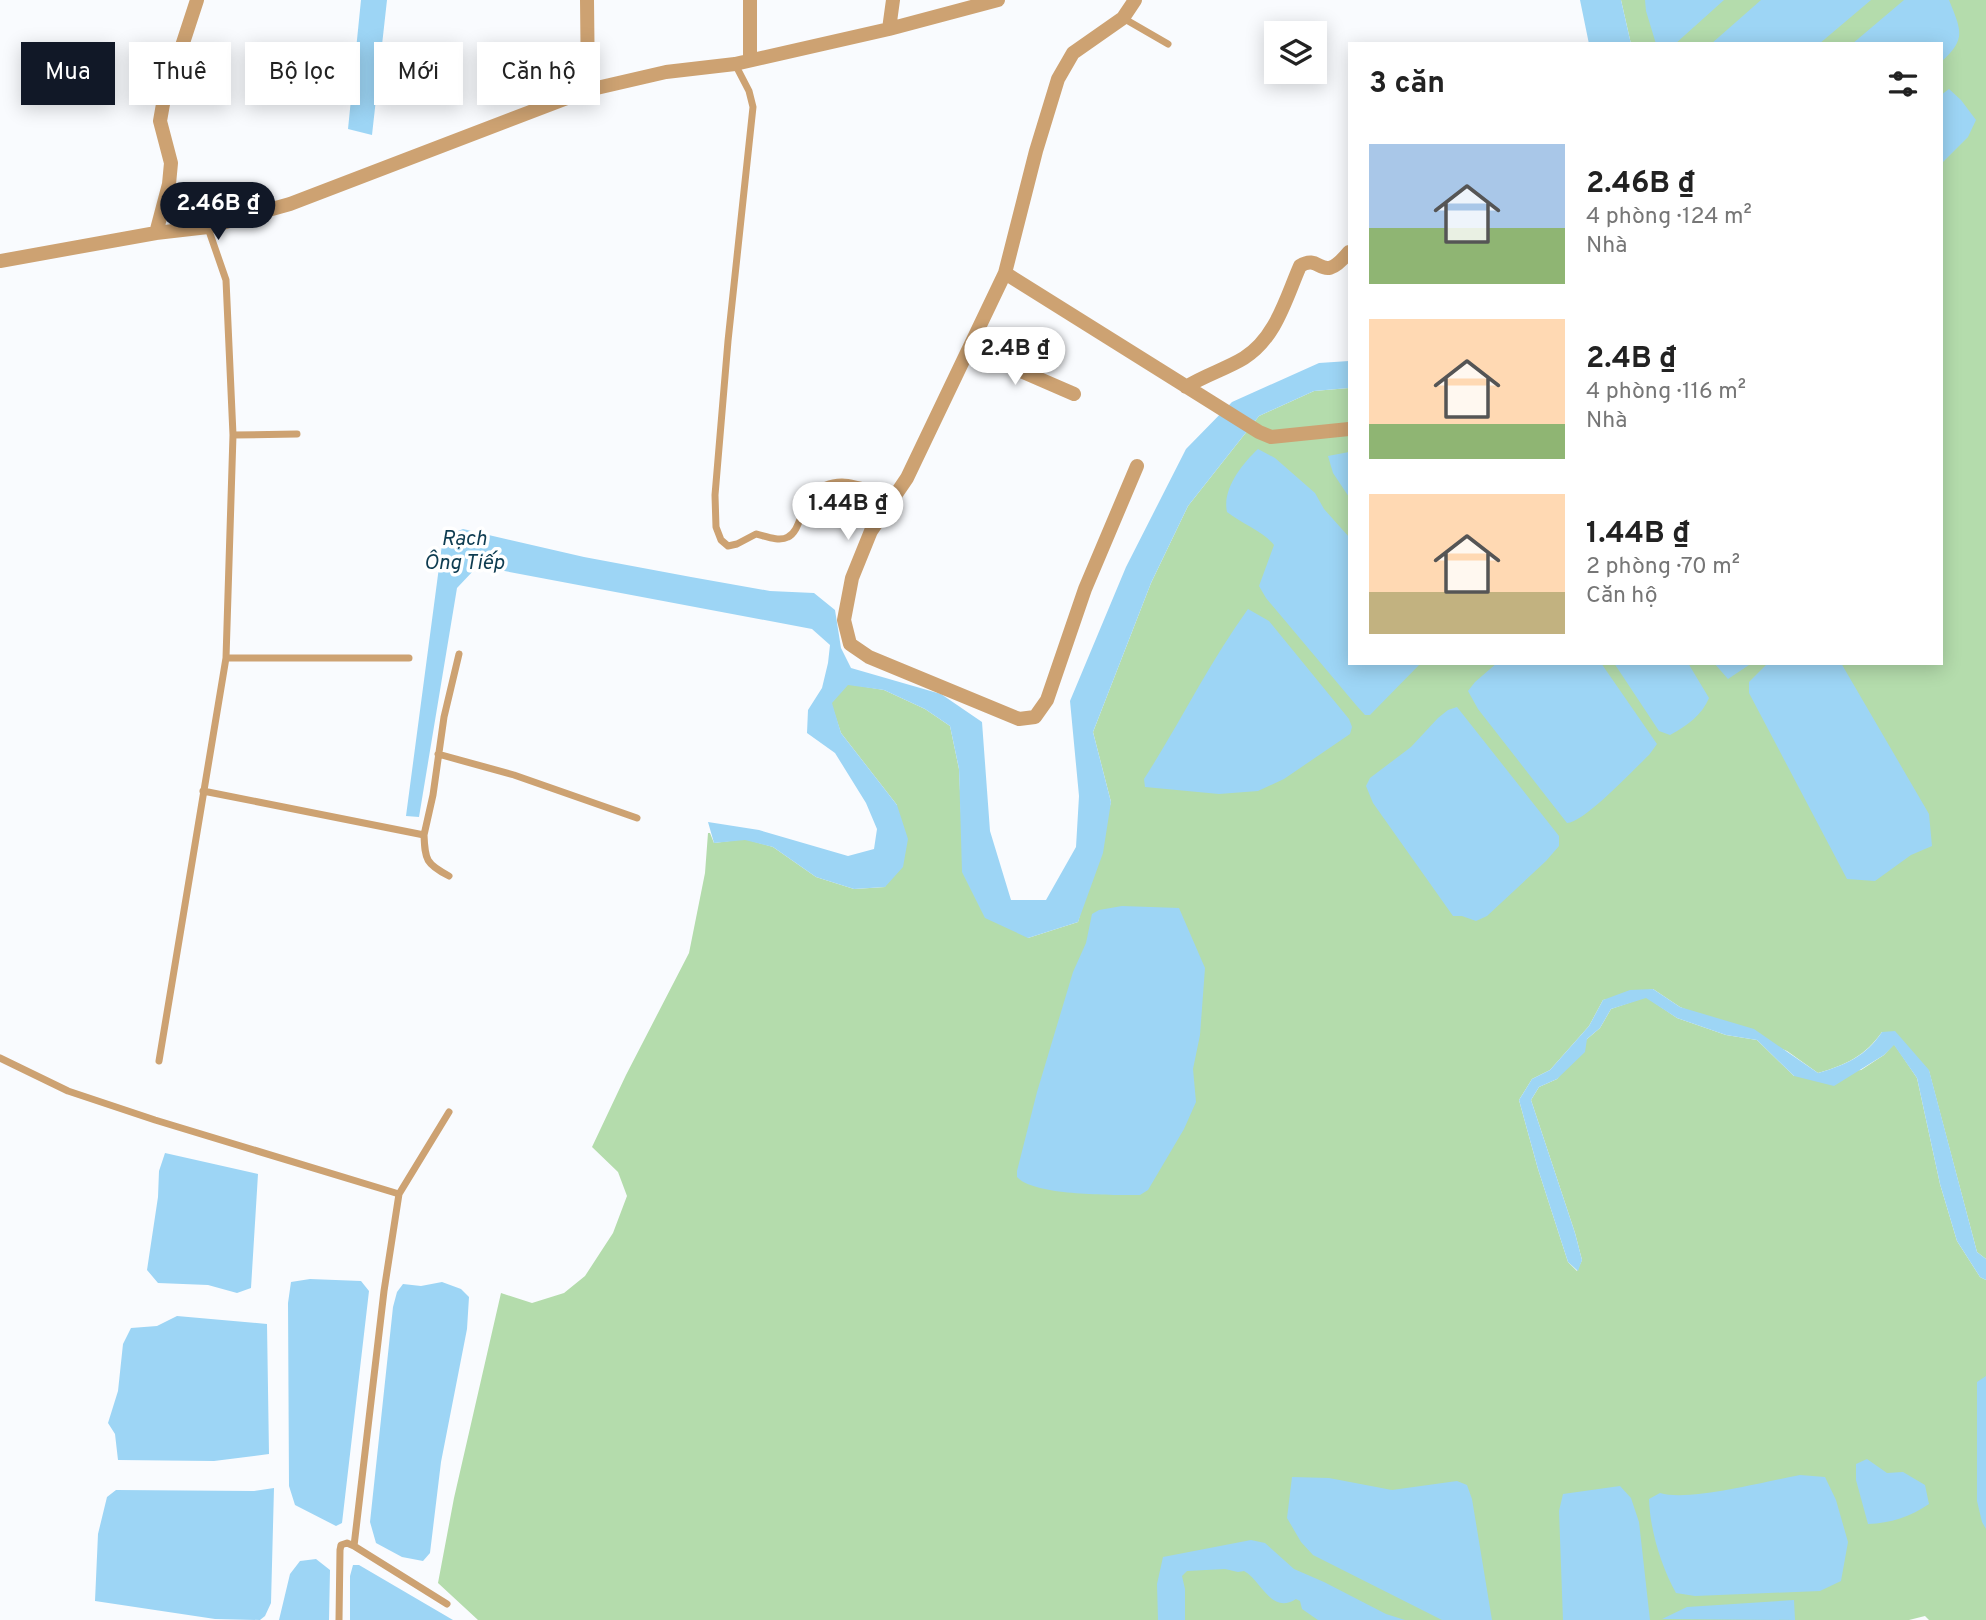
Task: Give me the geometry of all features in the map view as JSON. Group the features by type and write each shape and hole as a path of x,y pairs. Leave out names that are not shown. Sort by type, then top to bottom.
{"street":[{"path":"156,233 169,184 171,163 160,121 163,104 197,0"},
{"path":"587,0 587,42"},
{"path":"742,62 750,0"},
{"path":"889,29 893,0"},
{"path":"600,87 666,72 742,62 889,29 998,0"},
{"path":"1135,0 1123,18 1073,53 1058,79 1036,151 1005,274 907,478 871,531 852,578 844,620 850,644 869,657 1019,719 1035,717 1047,700 1085,589 1137,466"},
{"path":"0,261 156,233 208,227 290,204 549,105"},
{"path":"1186,387 1203,376 1244,358 1257,348 1277,320 1300,266 1310,263 1329,269 1335,268 1348,253"},
{"path":"1005,274 1259,432 1271,437 1348,429"},
{"path":"970,349 1074,394"}],"lane":[{"path":"1123,18 1168,44"},
{"path":"742,62 753,107 728,341 715,495 716,527 721,540 729,546 756,534 780,539 789,537 805,503 821,489 836,483 843,482 895,496"},
{"path":"159,1061 226,658 233,435 226,280 208,227"},
{"path":"233,435 297,434"},
{"path":"449,876 429,863 425,855 424,835 444,718 459,654"},
{"path":"226,658 409,658"},
{"path":"438,754 514,775 637,818"},
{"path":"203,791 424,835"},
{"path":"0,1058 68,1091 399,1194"},
{"path":"354,1546 399,1194 449,1112"},
{"path":"339,1620 340,1550 341,1545 347,1543 447,1604"}],"green space":[{"path":"1621,0 1986,0 1986,1259 1977,1252 1929,1071 1882,1032 1869,1047 1854,1058 1818,1073 1787,1051 1680,1007 1653,989 1603,1000 1589,1026 1550,1070 1532,1079 1519,1100 1568,1262 1577,1271 1582,1260 1575,1233 1531,1100 1539,1087 1557,1079 1587,1039 1600,1028 1611,1009 1646,997 1677,1018 1726,1035 1757,1040 1794,1076 1861,1070 1884,1055 1894,1044 1917,1078 1940,1184 1957,1241 1980,1277 1986,1280 1986,1620 1929,1620 1925,1616 1909,1620 478,1620 438,1583 454,1498 501,1293 532,1303 564,1293 585,1276 613,1233 627,1196 618,1172 592,1147 689,953 705,873 708,833 714,843 745,839 773,847 816,877 854,889 885,887 897,805 841,733 831,703 848,684 884,690 925,709 950,726 959,769 961,814 1028,938 1078,922 1111,802 1093,732 1151,583 1188,506 1259,416 1314,391 1348,388 1348,665 1943,665 1943,42 1631,42"}],"water":[{"path":"361,0 387,0 382,42 374,42 375,105 372,135 348,129 350,105 360,105 360,42 357,42"},
{"path":"1580,0 1621,0 1631,42 1589,42"},
{"path":"1645,0 1724,0 1677,42 1655,42"},
{"path":"1761,0 1871,0 1821,42 1713,42"},
{"path":"1904,0 1949,0 1959,27 1955,47 1943,60 1943,42 1854,42"},
{"path":"1949,89 1976,120 1968,137 1943,162 1943,94"},
{"name":"Rạch Ông Tiếp","path":"1348,361 1348,388 1314,391 1259,416 1188,506 1151,583 1093,732 1111,802 1103,853 1078,922 1028,938 985,918 962,872 959,769 950,726 925,709 884,690 848,685 832,703 841,733 897,805 908,839 903,867 885,887 854,889 816,877 773,847 745,840 714,843 708,822 759,830 848,856 874,849 877,829 866,803 835,753 807,733 808,710 822,688 830,645 812,629 494,569 474,570 457,588 419,817 406,816 443,537 463,529 584,557 691,577 770,591 814,593 835,610 841,648 851,668 941,694 982,722 990,831 1011,900 1046,900 1076,847 1079,796 1070,701 1126,567 1186,449 1232,402 1319,363"},
{"path":"1258,449 1275,458 1315,493 1324,509 1348,536 1348,665 1419,665 1370,715 1365,715 1356,705 1266,598 1259,586 1274,545 1227,512 1226,503 1230,486"},
{"path":"1348,452 1348,496 1333,473 1328,456"},
{"path":"1248,609 1269,621 1349,719 1352,727 1350,734 1284,779 1258,791 1219,794 1145,787 1144,779 1220,650"},
{"path":"1495,665 1602,665 1657,744 1597,805 1567,823 1478,709 1468,691"},
{"path":"1615,665 1689,665 1709,698 1698,715 1682,728 1670,735 1659,731"},
{"path":"1716,665 1749,665 1728,679"},
{"path":"1766,665 1842,665 1929,814 1932,846 1911,855 1875,881 1847,879 1749,693 1749,682"},
{"path":"1457,707 1559,836 1559,846 1546,861 1487,916 1476,921 1453,916 1373,803 1366,786 1370,778 1411,747 1438,718"},
{"path":"1122,906 1179,908 1205,968 1200,1035 1193,1069 1196,1102 1184,1129 1148,1190 1140,1195 1075,1193 1040,1188 1017,1177 1037,1092 1073,972 1086,943 1092,914"},
{"path":"1653,989 1680,1007 1754,1029 1818,1073 1838,1067 1854,1058 1869,1047 1882,1032 1895,1031 1929,1070 1977,1252 1986,1259 1986,1280 1980,1277 1957,1241 1940,1184 1917,1078 1894,1045 1884,1055 1834,1086 1794,1076 1757,1040 1726,1035 1677,1018 1646,998 1611,1009 1600,1028 1587,1039 1585,1052 1557,1079 1539,1087 1531,1100 1575,1233 1582,1260 1578,1271 1568,1262 1519,1100 1532,1079 1550,1070 1589,1026 1603,1000 1630,990"},
{"path":"165,1153 258,1174 251,1288 237,1293 208,1285 158,1283 147,1270 158,1197 159,1171"},
{"path":"310,1279 361,1281 369,1291 342,1523 336,1526 295,1505 289,1486 288,1303 291,1282"},
{"path":"442,1282 461,1289 469,1297 467,1329 441,1462 430,1553 423,1561 402,1557 376,1543 370,1522 393,1307 397,1292 403,1284 421,1286"},
{"path":"177,1316 267,1324 269,1454 214,1461 118,1460 115,1434 108,1423 118,1391 123,1344 131,1328 157,1326"},
{"path":"1986,1376 1986,1529 1977,1501 1977,1382"},
{"path":"1867,1459 1887,1473 1903,1472 1925,1485 1929,1504 1900,1518 1868,1524 1856,1480 1856,1464"},
{"path":"1800,1475 1825,1477 1836,1500 1848,1542 1841,1581 1820,1591 1695,1596 1676,1593 1657,1548 1649,1499 1660,1493 1708,1493"},
{"path":"1292,1477 1329,1478 1392,1490 1457,1481 1467,1485 1472,1499 1492,1620 1442,1620 1313,1555 1301,1542 1287,1518"},
{"path":"1620,1486 1631,1498 1639,1522 1650,1620 1563,1620 1559,1511 1563,1494"},
{"path":"274,1488 271,1603 260,1620 215,1619 95,1601 98,1534 107,1497 116,1490 254,1491"},
{"path":"1251,1540 1265,1543 1294,1569 1386,1614 1405,1620 1318,1620 1302,1609 1300,1601 1296,1599 1280,1603 1267,1595 1244,1571 1225,1569 1187,1571 1182,1576 1185,1589 1185,1620 1158,1620 1157,1584 1163,1557"},
{"path":"316,1559 330,1570 329,1620 279,1620 290,1574 300,1561"},
{"path":"353,1565 359,1565 453,1620 350,1620 350,1576"},
{"path":"1794,1600 1795,1620 1662,1619 1687,1607"}]}
